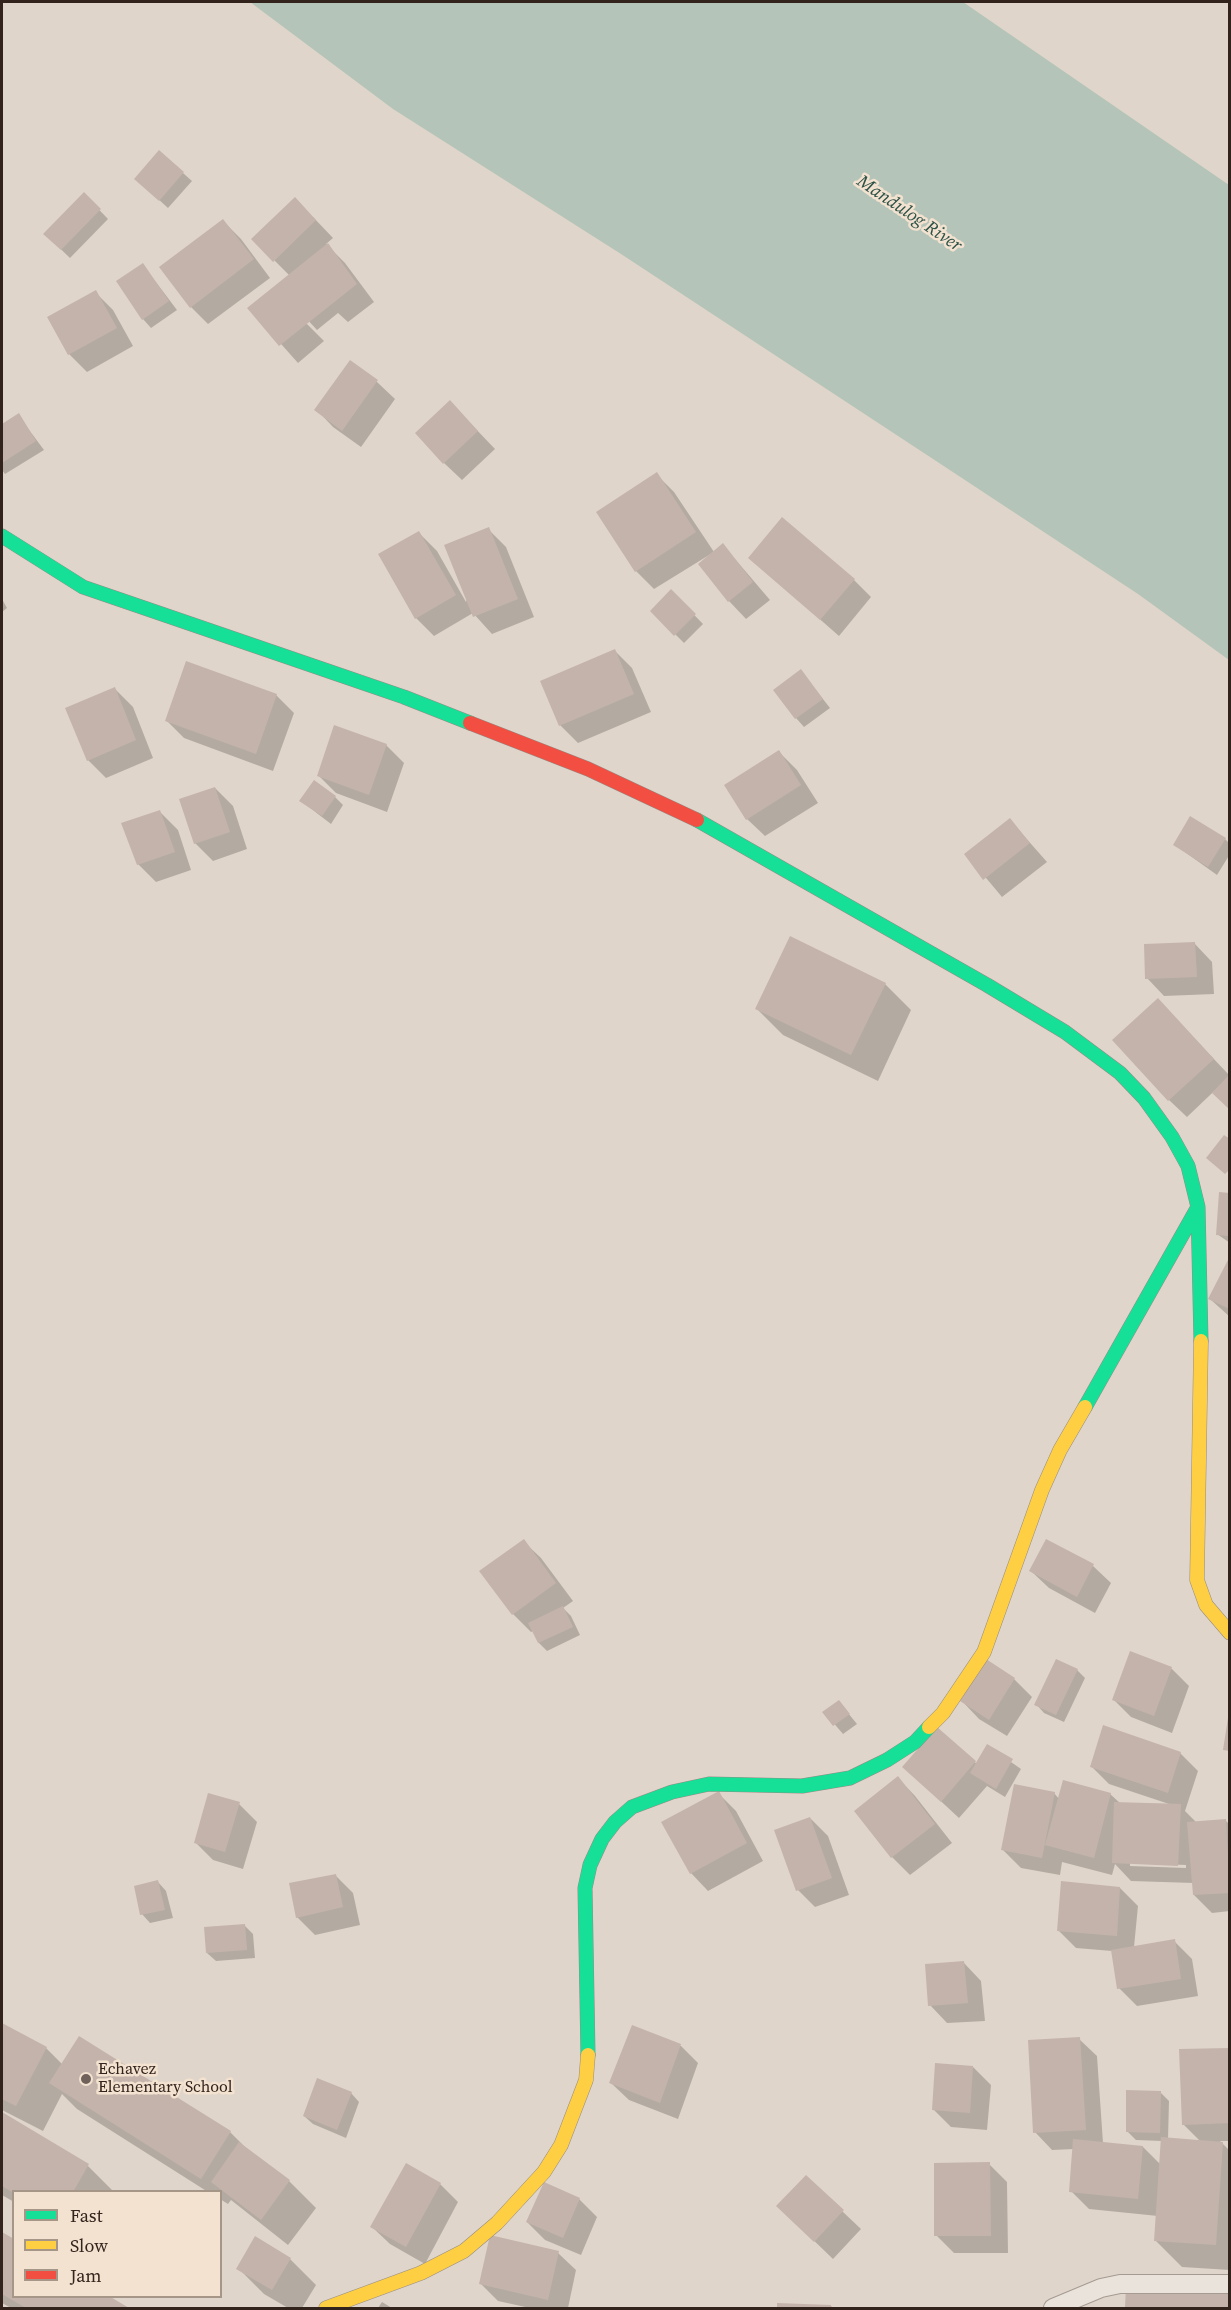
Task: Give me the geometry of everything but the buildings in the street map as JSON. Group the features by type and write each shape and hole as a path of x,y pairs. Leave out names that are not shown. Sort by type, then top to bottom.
{"street":[{"path":"2,536 83,587 404,697 588,769 699,822 987,985 1065,1032 1120,1073 1144,1098 1172,1137 1188,1167 1198,1207 1202,1298 1197,1580 1206,1605 1224,1629 1230,1633"},
{"path":"326,2308 421,2273 464,2251 496,2223 544,2172 561,2145 586,2080 588,2053 585,1888 590,1865 602,1839 615,1822 632,1807 672,1792 710,1784 802,1786 850,1778 887,1760 915,1742 943,1713 984,1652 1042,1490 1060,1450 1198,1207"}],"lane":[{"path":"1053,2308 1101,2288 1120,2284 1230,2284"}],"water":[{"name":"Mandulog River","path":"250,2 963,2 1229,185 1229,660 1138,594 621,254 393,109"}],"traffic: fast":[{"path":"2,536 83,587 404,697 470,723"},
{"path":"697,820 987,985 1065,1032 1120,1073 1144,1098 1172,1137 1188,1166 1198,1207 1201,1341"},
{"path":"1085,1407 1198,1207"},
{"path":"588,2055 585,1888 590,1865 602,1839 615,1822 632,1807 672,1792 709,1784 802,1786 850,1778 887,1760 915,1742 929,1727"}],"traffic: slow":[{"path":"1201,1341 1197,1580 1206,1605 1230,1633"},
{"path":"929,1727 943,1713 984,1652 1042,1490 1060,1450 1085,1407"},
{"path":"326,2308 421,2273 464,2251 497,2223 544,2172 561,2145 586,2080 588,2055"}],"traffic: jam":[{"path":"470,723 588,769 697,820"}],"place":[{"name":"Echavez Elementary School","path":"86,2079"}]}
